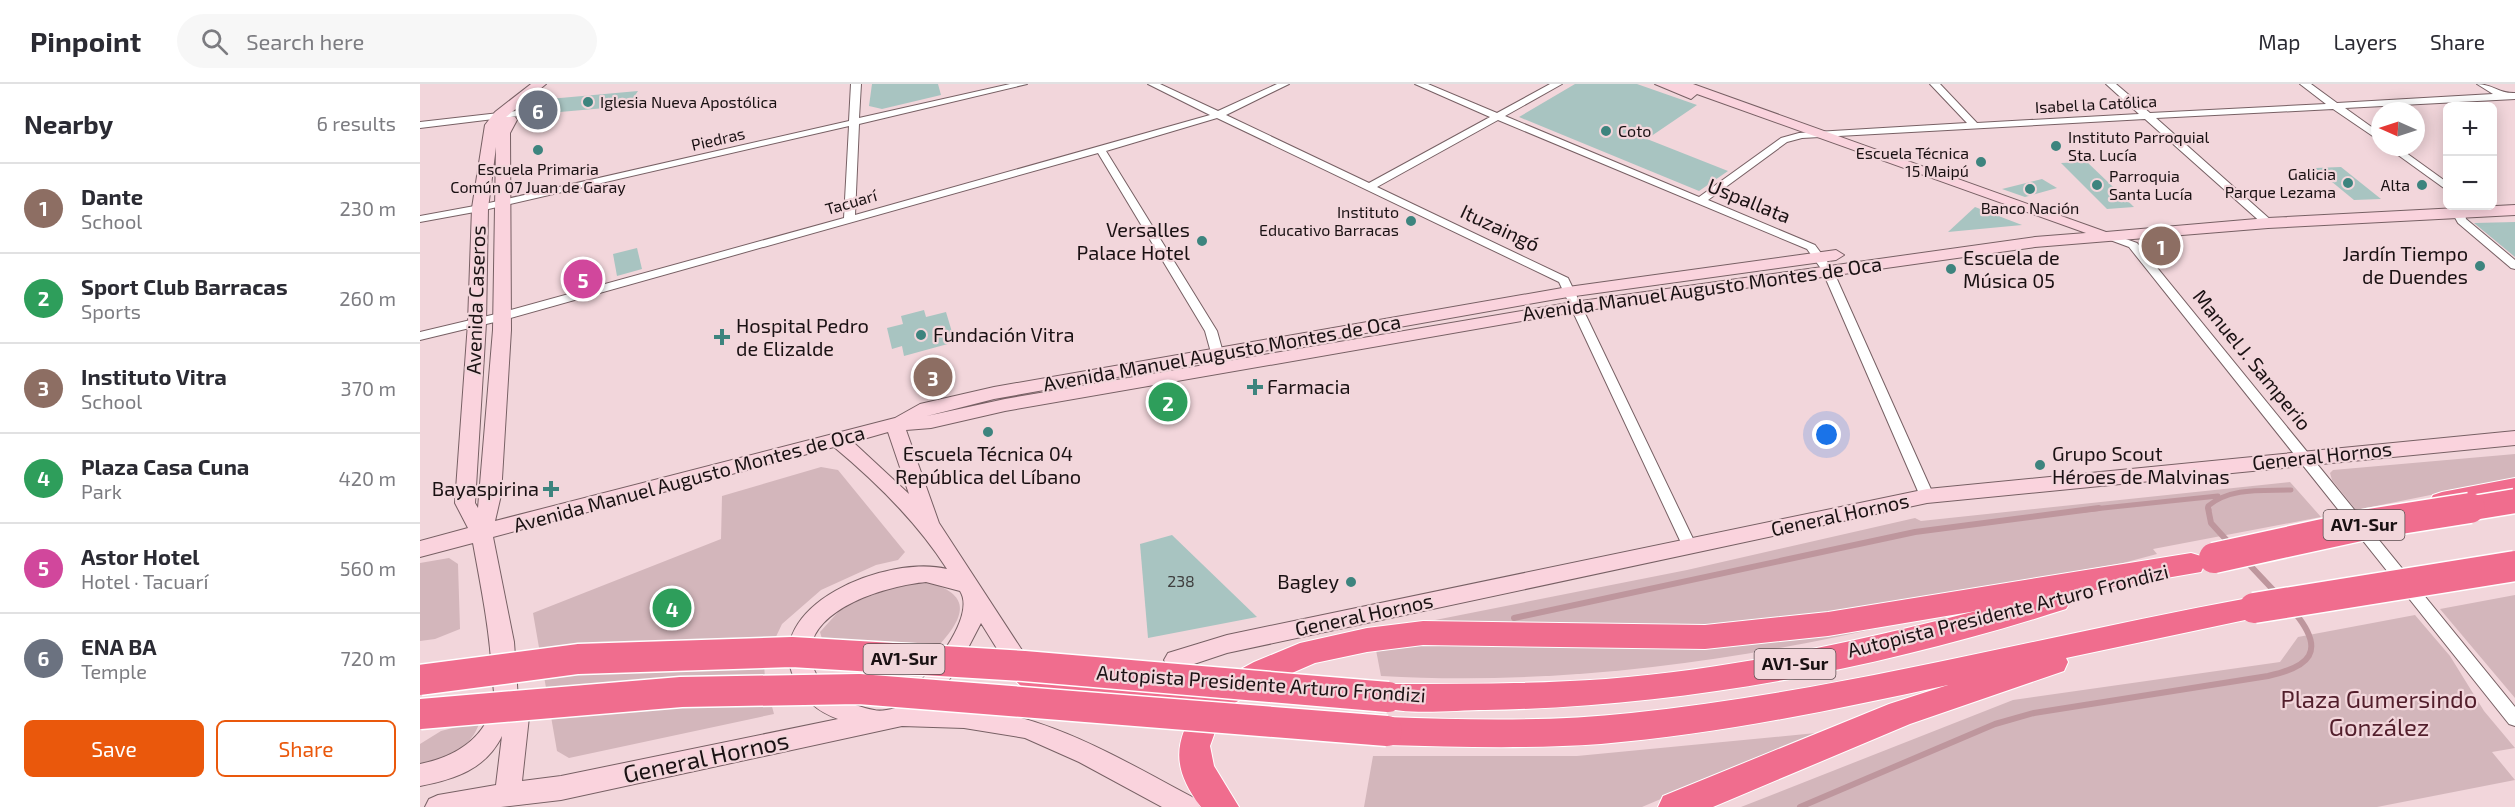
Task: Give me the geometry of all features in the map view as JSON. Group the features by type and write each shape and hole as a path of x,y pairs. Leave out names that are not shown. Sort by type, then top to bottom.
{"highway":[{"path":"2369,524 2424,505 2515,487"},
{"name":"Autopista Presidente Arturo Frondizi","path":"420,680 578,658 792,652 1024,666 1388,697 1550,696 1639,689 1734,676 1948,631 2202,561 2369,524 2515,501"},
{"path":"1222,807 1206,788 1197,766 1194,746 1200,728 1215,702 1235,686 1311,652 1395,635 1459,632 1608,637 1705,637 1828,624 2202,561"},
{"name":"Autopista Presidente Arturo Frondizi","path":"420,714 514,704 681,692 859,689 1387,731 1472,734 1631,727 1770,708 2183,620 2515,566"},
{"path":"1675,807 1810,749 1911,710 2183,620"},
{"path":"1017,661 1052,691 1075,697 1172,694 1235,686"}],"main road":[{"path":"500,115 539,84"},
{"name":"Avenida Caseros","path":"482,534 491,495 503,316 501,203 503,133 516,114 554,84"},
{"path":"1662,84 2033,220 2076,226"},
{"path":"1681,84 2106,235"},
{"name":"Avenida Caseros","path":"500,115 492,125 480,208 477,323 465,503 482,534 502,642 506,702 517,717 508,794"},
{"path":"2497,200 2515,199"},
{"name":"Avenida Manuel Augusto Montes de Oca","path":"420,549 895,424 931,422 1220,360 1571,300 2076,226 2443,208"},
{"name":"Avenida Manuel Augusto Montes de Oca","path":"2497,209 2515,210"},
{"name":"Avenida Manuel Augusto Montes de Oca","path":"1825,264 2262,218"},
{"path":"895,424 902,450 934,531 1017,661"},
{"name":"General Hornos","path":"1176,660 1227,644 1927,496 2515,438"},
{"path":"838,440 866,463 934,531"},
{"path":"877,722 832,704 813,691 800,665 800,644 808,626 838,598 869,584 888,579 926,574 945,576 972,589"},
{"path":"902,716 936,681 952,658 968,626 972,589"},
{"path":"420,775 453,768 472,758 489,738 506,702"},
{"name":"General Hornos","path":"438,807 508,794 561,788 902,716 975,718 1024,728 1057,741 1187,807"}],"street":[{"path":"849,220 856,84"},
{"name":"Piedras","path":"420,219 480,208 1022,84"},
{"name":"Ituzaingó","path":"1153,84 1564,280 1571,300 1690,547"},
{"name":"Tacuarí","path":"420,336 503,316 1101,150 1218,115 1284,84"},
{"name":"Uspallata","path":"1420,84 1810,247 1825,264"},
{"path":"1368,188 1557,84"},
{"path":"1935,84 1974,125"},
{"path":"2111,84 2262,218"},
{"path":"2305,84 2371,131"},
{"path":"2482,84 2515,104"},
{"name":"Isabel la Católica","path":"1699,202 1784,140 1802,135 2515,96"},
{"path":"420,125 516,114"},
{"path":"1101,150 1211,331 1220,360"},
{"path":"2404,156 2443,184"},
{"path":"2457,210 2469,228 2515,266"},
{"name":"Manuel J. Samperio","path":"2106,235 2133,244 2515,719"},
{"path":"1825,264 1927,496"}],"green space":[{"path":"2515,454 2515,478 2356,510 2332,480 2330,473 2333,470"},
{"path":"821,467 838,470 905,552 898,560 876,565 821,590 782,624 764,662 765,680 774,714 569,758 557,751 533,613 721,539 722,496"},
{"path":"2290,482 2321,517 2153,549 2157,554 2123,563 1832,614 1682,629 1405,626 1687,570 1915,518 1921,521"},
{"path":"449,558 458,564 460,629 435,639 420,641 420,563"},
{"path":"927,582 951,593 960,606 955,623 940,644 822,639 820,632 839,611 894,587"},
{"path":"2515,595 2515,698 2440,609"},
{"name":"Plaza Gumersindo González","path":"2415,615 2450,656 2484,711 2515,748 2492,752 2515,780 2377,807 1741,807 2013,700 2280,662 2298,637"},
{"path":"1892,625 1829,639 1702,660 1574,674 1510,678 1381,676 1376,650 1408,641"},
{"path":"480,721 471,739 464,746 440,759 420,765 420,744 441,731"},
{"path":"1816,733 1642,807 1364,807 1373,756 1577,756"}],"building":[{"path":"872,84 938,84 941,95 882,109 869,106"},
{"name":"Coto","path":"1575,84 1637,84 1697,105 1647,139 1728,171 1699,191 1519,117"},
{"name":"Iglesia Nueva Apostólica","path":"638,91 628,106 537,114 549,99"},
{"name":"Parroquia Santa Lucía","path":"2087,162 2134,207 2107,209 2061,163"},
{"name":"Galicia Parque Lezama","path":"2341,167 2381,199 2354,200 2315,168"},
{"name":"Banco Nación","path":"2042,179 2057,188 2025,197 2002,189"},
{"path":"1975,207 2022,225 1948,232"},
{"path":"2515,222 2515,257 2474,223"},
{"path":"637,248 642,269 617,276 613,254"},
{"name":"Fundación Vitra","path":"924,310 926,317 946,312 955,342 904,356 902,346 892,349 887,328 903,324 901,316"},
{"path":"1172,535 1257,617 1148,638 1140,544"}],"waterway":[{"path":"2209,510 2208,506 2217,500 2237,493 2258,490 2291,490"},
{"path":"2084,510 2218,496"},
{"path":"1514,618 1915,532 2099,508"},
{"path":"2208,508 2211,523 2231,545"},
{"path":"2245,560 2278,595"},
{"path":"1800,807 1995,724 2034,713 2268,676 2294,668 2309,656 2311,648 2305,627 2295,613"}],"place":[{"name":"Iglesia Nueva Apostólica","path":"588,102"},
{"name":"ENA BA","path":"538,110"},
{"name":"Coto","path":"1606,131"},
{"name":"Instituto Parroquial Sta. Lucía","path":"2056,146"},
{"name":"Escuela Primaria Común 07 Juan de Garay","path":"538,150"},
{"name":"Escuela Técnica 15 Maipú","path":"1981,162"},
{"name":"Galicia Parque Lezama","path":"2348,183"},
{"name":"Parroquia Santa Lucía","path":"2097,185"},
{"name":"Alta","path":"2422,185"},
{"name":"Banco Nación","path":"2030,189"},
{"name":"Instituto Educativo Barracas","path":"1411,221"},
{"name":"Versalles Palace Hotel","path":"1202,241"},
{"name":"Dante","path":"2161,246"},
{"name":"Jardín Tiempo de Duendes","path":"2480,266"},
{"name":"Escuela de Música 05","path":"1951,269"},
{"name":"Astor Hotel","path":"583,279"},
{"name":"Fundación Vitra","path":"921,335"},
{"name":"Hospital Pedro de Elizalde","path":"722,337"},
{"name":"Instituto Vitra","path":"933,377"},
{"name":"Farmacia","path":"1255,387"},
{"name":"Sport Club Barracas","path":"1168,402"},
{"name":"Escuela Técnica 04 República del Líbano","path":"988,432"},
{"name":"Grupo Scout Héroes de Malvinas","path":"2040,465"},
{"name":"Bayaspirina","path":"551,489"},
{"name":"Bagley","path":"1351,582"},
{"name":"Plaza Casa Cuna","path":"672,608"}]}
